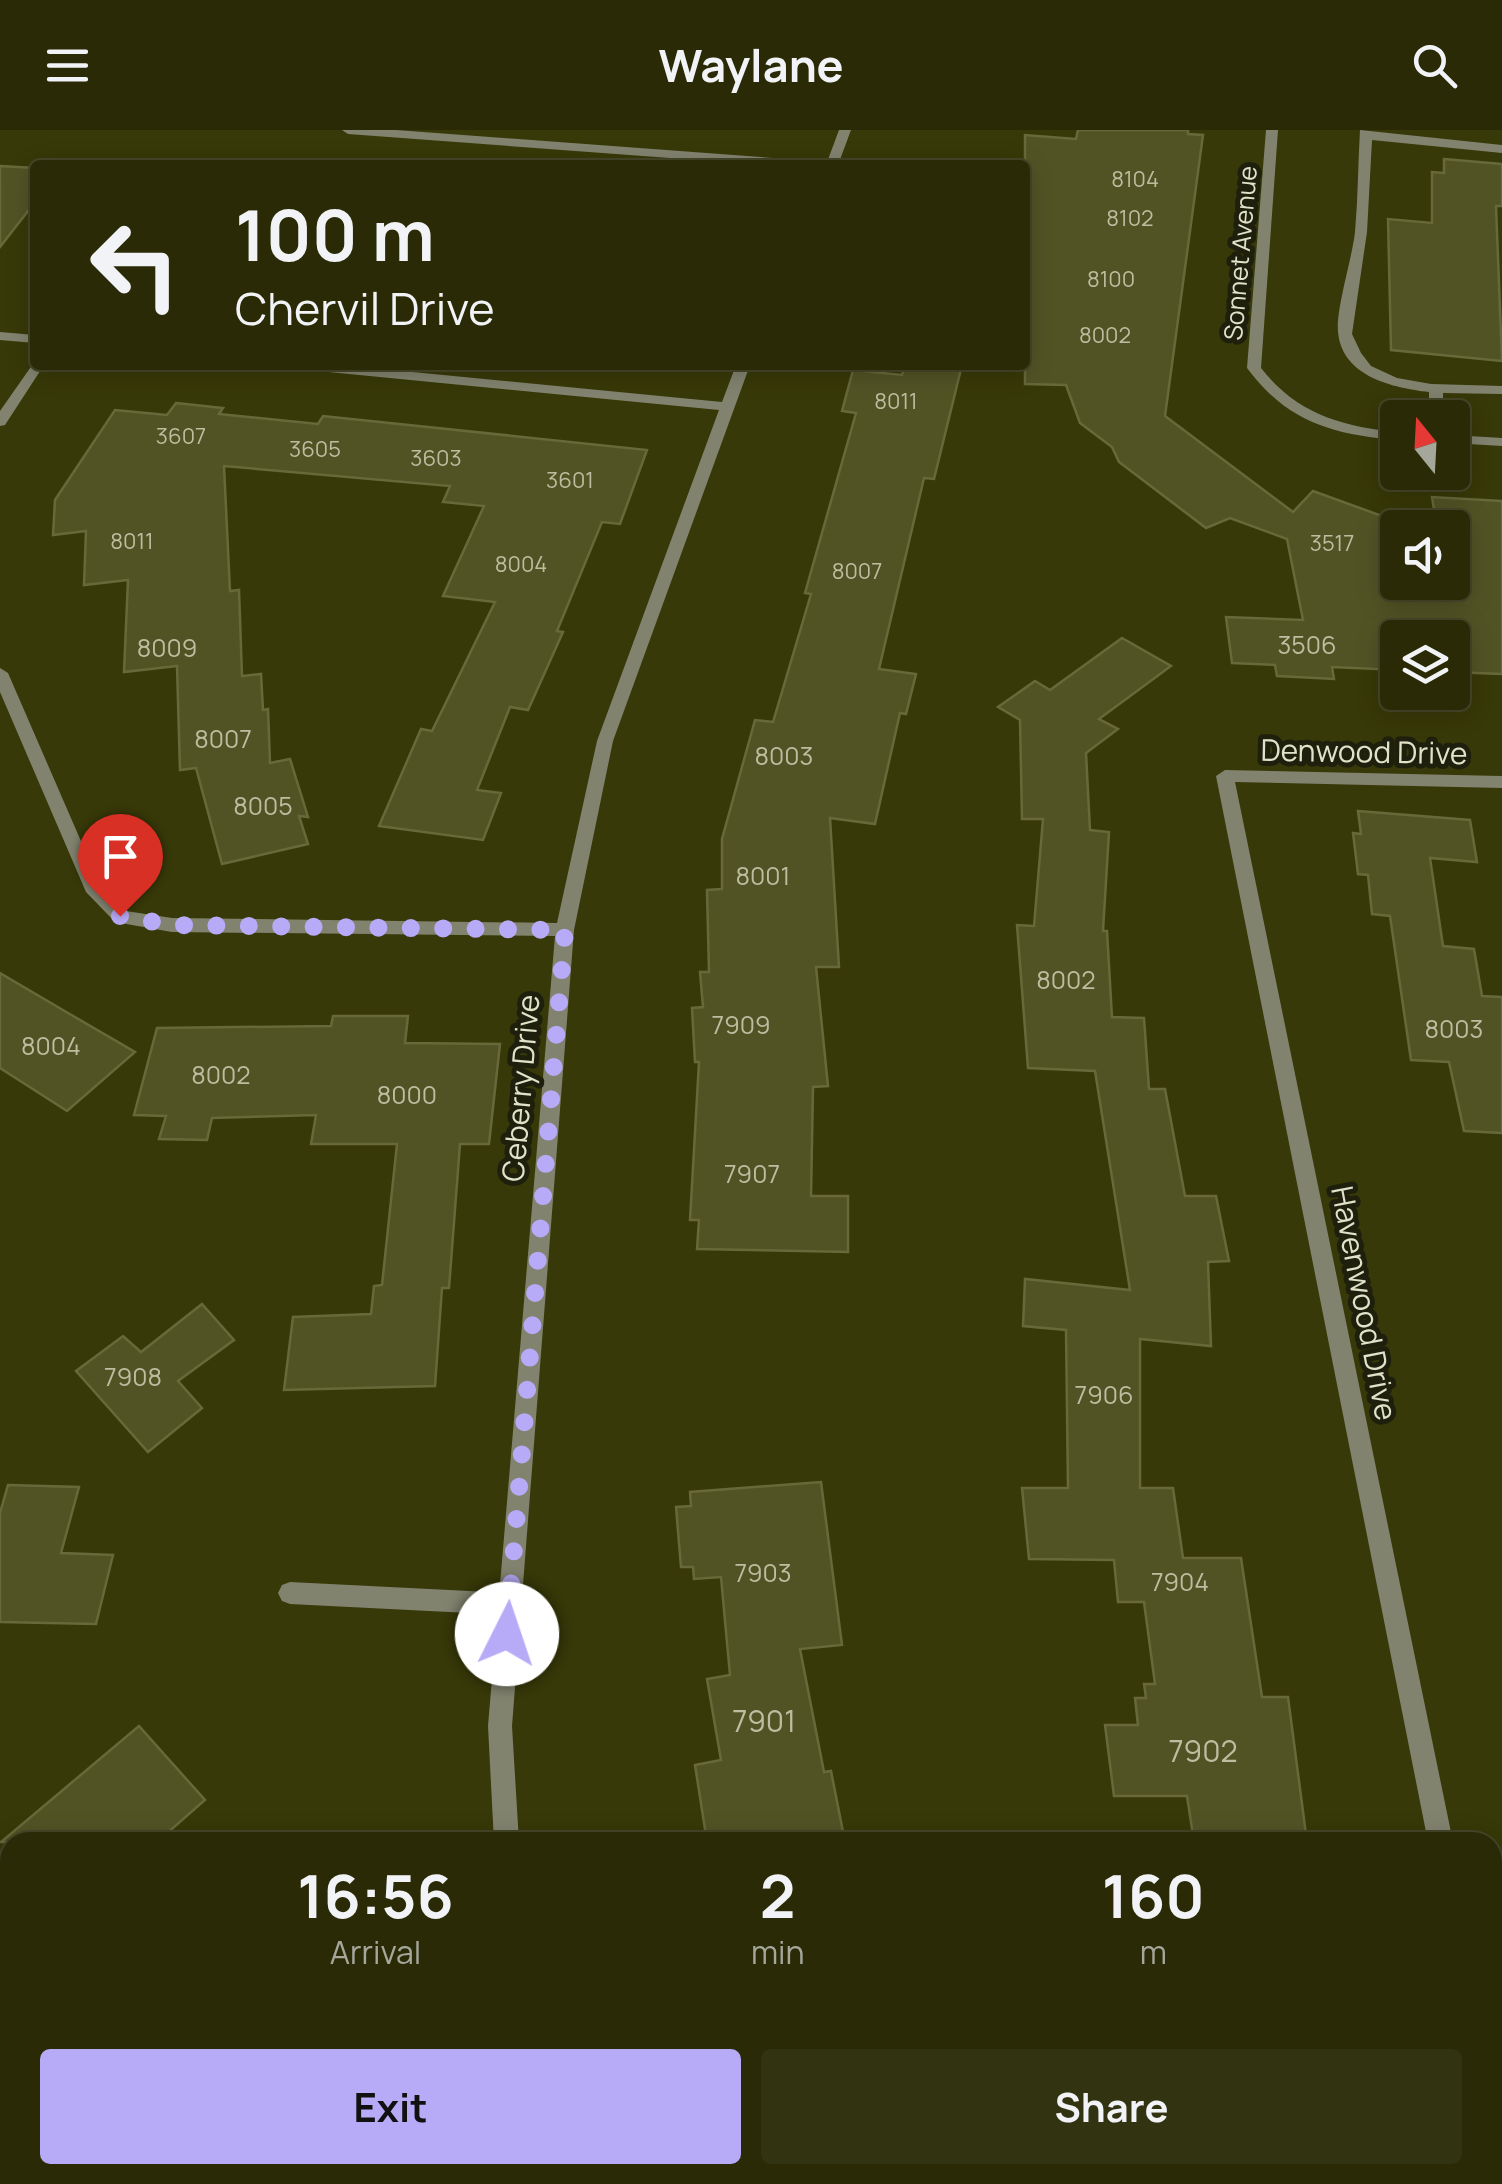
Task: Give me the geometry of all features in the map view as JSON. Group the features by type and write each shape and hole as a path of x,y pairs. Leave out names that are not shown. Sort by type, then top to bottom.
{"street":[{"path":"348,130 747,160"},
{"path":"834,160 845,130"},
{"name":"Sonnet Avenue","path":"1272,130 1254,368 1268,390 1305,417 1349,433 1380,435"},
{"path":"1502,149 1366,133 1362,232 1345,334 1369,372 1436,388 1502,390"},
{"path":"0,336 30,339"},
{"path":"0,422 34,370"},
{"path":"349,370 728,407"},
{"name":"Ceberry Drive","path":"505,1832 500,1726 565,930 605,741 741,370"},
{"path":"1436,388 1436,400"},
{"path":"1470,440 1502,442"},
{"path":"0,673 92,888 120,916 172,925 565,930"},
{"name":"Denwood Drive","path":"1225,776 1502,782"},
{"name":"Havenwood Drive","path":"1225,776 1438,1832"},
{"path":"290,1593 510,1604"}],"building":[{"path":"1078,130 1188,130 1188,134 1203,135 1165,416 1293,512 1313,491 1380,515 1380,600 1470,600 1470,510 1434,510 1432,497 1502,501 1502,674 1470,673 1470,620 1380,620 1380,669 1332,667 1334,679 1277,676 1275,665 1232,663 1226,617 1303,620 1287,539 1230,518 1206,528 1119,462 1112,447 1080,423 1066,385 1025,384 1025,370 1030,370 1030,160 1025,160 1025,135 1076,139"},
{"path":"1444,159 1502,164 1502,206 1496,206 1502,361 1391,350 1388,219 1432,223 1432,172 1444,173"},
{"path":"0,166 30,168 30,208 0,247"},
{"path":"853,370 902,375 904,370 961,370 934,479 924,478 879,669 916,674 906,714 900,713 875,824 830,818 839,967 816,967 828,1086 813,1087 811,1196 848,1196 848,1252 697,1249 699,1220 690,1220 699,1062 695,1062 692,1008 703,1007 700,972 709,972 707,890 722,889 722,839 755,720 773,722 811,594 805,593 856,413 842,411"},
{"path":"176,403 223,408 219,414 318,424 323,416 647,450 620,524 602,522 557,631 563,632 528,710 510,707 477,790 501,793 483,840 379,826 421,729 432,731 495,602 443,596 484,506 443,502 450,486 224,466 230,591 239,590 242,676 261,674 263,710 268,709 270,763 290,759 308,817 299,816 308,844 222,864 196,768 180,770 177,666 124,672 128,580 84,585 86,531 53,535 55,500 115,410 167,415"},
{"path":"1122,638 1171,666 1099,719 1118,729 1086,753 1090,830 1109,832 1103,931 1107,931 1112,1017 1144,1018 1149,1089 1165,1089 1185,1196 1216,1196 1229,1261 1208,1262 1211,1346 1140,1339 1140,1488 1173,1488 1183,1558 1241,1558 1262,1697 1288,1697 1306,1832 1192,1832 1187,1796 1114,1796 1105,1725 1138,1725 1135,1698 1146,1698 1144,1684 1155,1684 1144,1602 1118,1602 1114,1560 1029,1559 1022,1488 1068,1488 1066,1330 1023,1326 1025,1279 1130,1290 1095,1071 1028,1068 1017,925 1034,926 1043,819 1022,819 1020,720 998,707 1035,681 1050,690"},
{"path":"1358,811 1470,820 1477,862 1430,858 1443,946 1474,949 1482,996 1502,997 1502,1133 1464,1131 1449,1062 1411,1060 1390,916 1372,914 1368,875 1358,874 1353,833 1361,834"},
{"path":"0,973 135,1052 67,1111 0,1068"},
{"path":"333,1016 408,1016 405,1043 500,1044 489,1144 460,1144 449,1288 442,1288 435,1386 284,1390 293,1317 371,1314 374,1286 382,1285 397,1144 311,1144 316,1115 212,1118 207,1140 159,1139 166,1116 134,1115 157,1028 331,1026"},
{"path":"202,1304 234,1340 178,1381 202,1408 148,1452 76,1371 123,1336 141,1352"},
{"path":"821,1482 842,1645 800,1649 824,1772 831,1771 843,1832 705,1832 695,1765 721,1760 707,1679 730,1675 721,1577 694,1579 693,1567 681,1567 676,1507 691,1506 690,1492"},
{"path":"8,1485 79,1487 61,1553 113,1555 96,1624 0,1622 0,1513"},
{"path":"139,1726 205,1800 168,1832 13,1832"}],"route":[{"path":"120,916 172,925 565,930 507,1634"}]}
